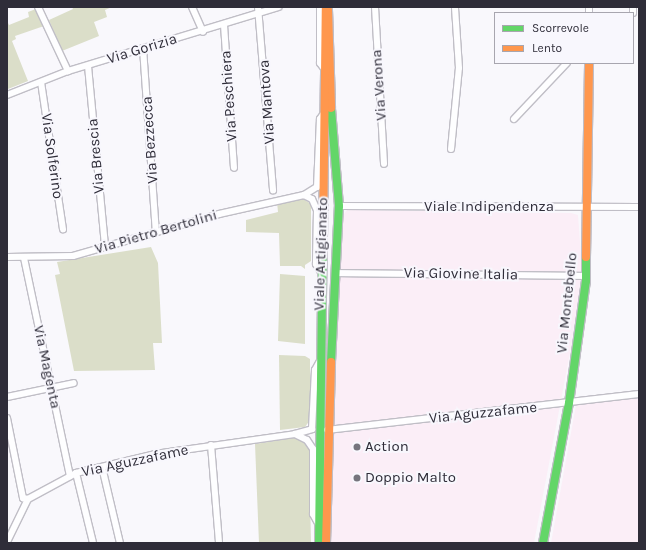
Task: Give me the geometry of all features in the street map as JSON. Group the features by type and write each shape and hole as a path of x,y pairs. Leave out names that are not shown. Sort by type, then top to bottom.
{"street":[{"path":"38,7 68,71"},
{"path":"192,7 203,32"},
{"name":"Via Gorizia","path":"7,95 68,71 143,48 203,32 259,10 278,7"},
{"path":"320,7 320,63 326,71"},
{"name":"Viale Artigianato","path":"323,430 321,359 326,7"},
{"name":"Viale Artigianato","path":"323,430 339,206 331,132 330,19 326,7"},
{"name":"Via Verona","path":"375,7 384,164"},
{"path":"452,149 459,68 455,7"},
{"name":"Via Mantova","path":"259,10 273,190"},
{"name":"Via Peschiera","path":"224,25 234,168"},
{"name":"Via Bezzecca","path":"143,48 156,232"},
{"path":"514,119 566,64"},
{"name":"Via Montebello","path":"543,543 569,403 586,276 589,64"},
{"name":"Via Brescia","path":"88,66 105,246"},
{"name":"Via Solferino","path":"41,82 63,229"},
{"path":"304,195 317,187 320,119 325,112"},
{"path":"304,195 312,199 317,210 316,264 323,275"},
{"name":"Via Pietro Bertolini","path":"7,257 24,258 72,256 156,232 304,195"},
{"name":"Viale Indipendenza","path":"339,206 639,207"},
{"name":"Via Magenta","path":"24,258 52,387 73,474 93,543"},
{"name":"Via Giovine Italia","path":"335,273 586,276"},
{"name":"Via Aguzzafame","path":"28,500 73,474 155,454 295,434 314,427 315,370 321,359"},
{"path":"7,397 74,383"},
{"name":"Via Aguzzafame","path":"323,430 639,394"},
{"path":"7,418 23,498 28,500 7,542"},
{"path":"319,543 323,430"},
{"path":"323,430 326,543"},
{"path":"295,434 307,440 312,446 313,514 319,524"},
{"path":"211,445 219,543"},
{"path":"102,467 120,543"}],"shaded area":[{"path":"347,210 571,213 578,215 582,269 572,342 534,543 327,543 329,435 341,218"},
{"path":"639,398 639,543 551,543 576,405"}],"green space":[{"path":"72,7 112,7 105,10 107,17 94,22 99,36 62,51 49,20 73,9"},
{"path":"36,9 44,26 15,36 16,39 12,41 28,81 8,89 7,21 9,25 29,17 28,12"},
{"path":"300,197 311,204 311,261 305,265 305,269 301,266 280,266 279,233 246,232 246,220 278,212 277,202"},
{"path":"151,247 158,263 162,343 153,343 155,370 74,371 55,275 60,274 57,262"},
{"path":"280,274 305,276 305,344 278,341"},
{"path":"279,355 305,356 310,359 310,420 305,427 280,430"},
{"path":"294,438 303,440 309,449 311,543 259,543 255,444"}],"traffic: fast":[{"path":"331,108 339,206 331,362"},
{"path":"319,543 323,237"},
{"path":"543,543 569,403 586,281 586,257"}],"traffic: slow":[{"path":"323,237 326,7"},
{"path":"328,10 331,108"},
{"path":"586,257 589,64"},
{"path":"326,543 331,362"}],"place":[{"name":"Action","path":"357,447"},
{"name":"Doppio Malto","path":"357,478"}]}
